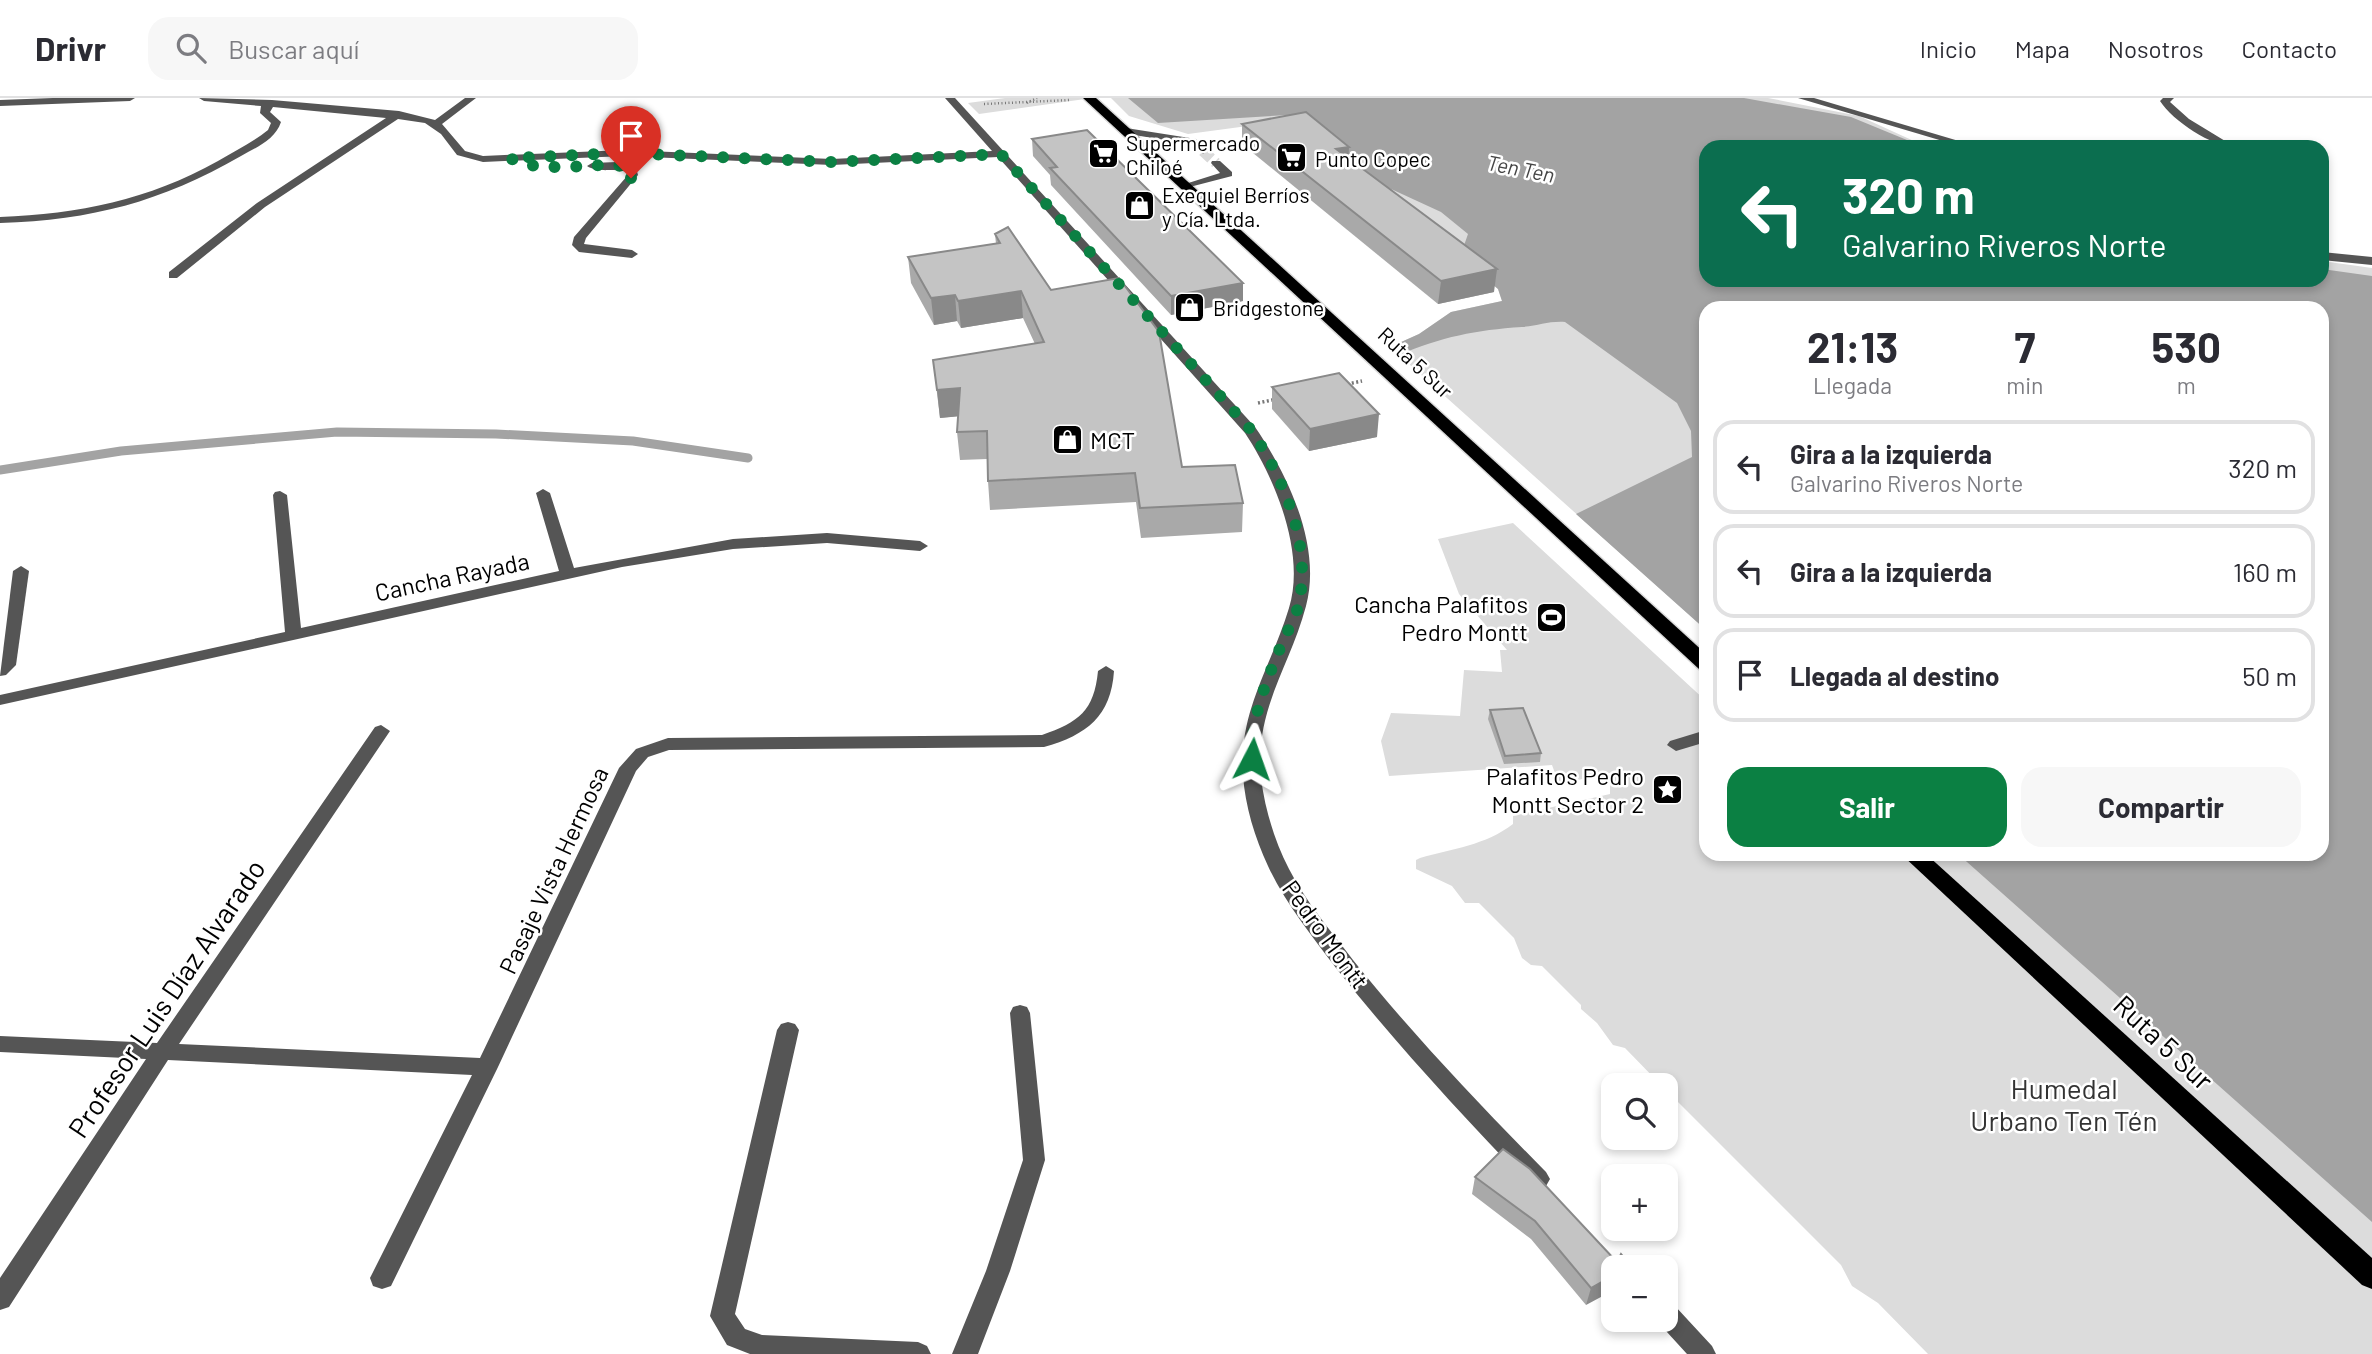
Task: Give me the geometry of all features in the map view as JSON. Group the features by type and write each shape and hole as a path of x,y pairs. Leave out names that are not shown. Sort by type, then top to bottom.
{"highway":[{"name":"Ruta 5 Sur","path":"1089,98 1699,659"},
{"name":"Ruta 5 Sur","path":"1920,861 2372,1276"}],"street":[{"path":"0,103 130,98"},
{"path":"204,98 399,114 437,123 447,132 461,153 483,159 625,153 832,162 1001,154"},
{"path":"306,106 319,98"},
{"path":"437,123 471,98"},
{"path":"1804,98 1950,140"},
{"path":"2169,98 2165,101 2170,111 2221,140"},
{"path":"0,220 96,211 131,204 180,187 273,131 276,122 264,109 272,103"},
{"name":"Pedro Montt","path":"954,103 1232,409 1266,453 1280,477 1296,527 1300,552 1298,607 1263,688 1251,744 1252,774 1265,835 1297,899 1358,981 1406,1038 1546,1188"},
{"path":"173,275 261,205 399,114"},
{"path":"1126,131 1192,141 1203,151"},
{"path":"510,158 528,164 617,165 632,170 631,178 578,241 583,250 632,254"},
{"path":"1186,187 1227,174 1216,163"},
{"path":"2329,257 2372,261"},
{"path":"543,493 568,574"},
{"path":"280,495 293,634"},
{"name":"Cancha Rayada","path":"0,700 568,574 733,544 827,538 920,546"},
{"path":"0,671 8,665 21,571"},
{"name":"Pasaje Vista Hermosa","path":"382,1278 487,1067 628,768 642,753 668,744 1044,741 1072,730 1088,717 1103,699 1106,671"},
{"name":"Profesor Luis Díaz Alvarado","path":"0,1299 162,1052 381,731"},
{"path":"1676,744 1699,738"},
{"path":"965,1354 998,1271 1034,1160 1020,1013"},
{"path":"788,1030 722,1315 736,1337 762,1348 918,1354"},
{"path":"0,1044 487,1067"},
{"path":"1678,1327 1703,1354"}],"path":[{"path":"1026,103 1037,98"},
{"path":"954,103 1073,100"},
{"path":"1338,386 1390,374"},
{"path":"1232,409 1284,397"}],"green space":[{"path":"1005,98 1085,99 979,114 968,103"},
{"name":"Humedal Urbano Ten Tén","path":"1111,98 1768,98 1859,116 1912,140 1699,140 1699,287 2329,287 2329,262 2372,268 2372,1354 1928,1354 1878,1303 1852,1286 1841,1265 1678,1102 1678,1073 1649,1073 1625,1048 1613,1045 1597,1023 1581,1009 1581,1005 1542,966 1531,965 1522,958 1514,938 1479,903 1465,903 1452,886 1416,869 1416,860 1420,858 1468,846 1503,831 1513,824 1513,816 1610,794 1610,773 1559,784 1552,765 1389,776 1381,741 1391,713 1460,716 1464,670 1502,672 1500,650 1507,650 1459,594 1438,539 1513,523 1699,695 1699,861 2329,861 2329,301 1699,301 1699,624 1390,347 1419,334 1451,312 1502,301 1498,289 1460,257 1464,246 1387,187 1365,177 1284,121 1188,134 1129,116"}],"water":[{"name":"Ten Ten","path":"1128,98 1744,98 1851,117 1907,140 1699,140 1699,287 2329,287 2329,270 2372,276 2372,1222 1966,861 2329,861 2329,301 1699,301 1699,624 1576,514 1692,457 1691,431 1677,403 1565,322 1459,335 1399,355 1390,347 1419,334 1451,312 1502,301 1498,289 1460,257 1468,234 1441,212 1365,177 1288,115 1158,123"}],"building":[{"path":"1306,112 1349,147 1336,149 1497,269 1441,281 1242,124"},
{"path":"1087,130 1243,283 1171,296 1050,168 1057,167 1032,139"},
{"name":"MCT","path":"1008,227 1051,290 1119,278 1159,332 1182,467 1235,465 1243,503 1140,508 1135,473 988,481 987,431 957,432 960,388 937,390 933,360 1044,342 1021,291 958,301 955,295 931,298 908,257 1000,243 995,234"},
{"path":"1339,373 1379,414 1310,429 1272,387"},
{"path":"1523,708 1541,753 1505,756 1490,710"},
{"path":"1503,1149 1530,1169 1610,1255 1601,1255 1601,1282 1591,1288 1535,1221 1475,1177"}],"waterway":[{"path":"0,470 121,451 337,432 496,434 633,441 748,458"}],"tunnel":[{"path":"1203,151 1216,163"}],"place":[{"name":"Supermercado Chiloé","path":"1103,154"},
{"name":"Punto Copec","path":"1292,158"},
{"name":"Exequiel Berríos y Cía. Ltda.","path":"1139,206"},
{"name":"Bridgestone","path":"1190,307"},
{"name":"MCT","path":"1067,439"},
{"name":"Cancha Palafitos Pedro Montt","path":"1551,617"},
{"name":"Palafitos Pedro Montt Sector 2","path":"1667,789"}],"route":[{"path":"631,178 632,170 617,165 547,166 517,162 510,158 625,153 832,162 1001,154 1251,430 1280,477 1296,527 1301,579 1298,607 1263,688 1255,716 1252,759"}]}
